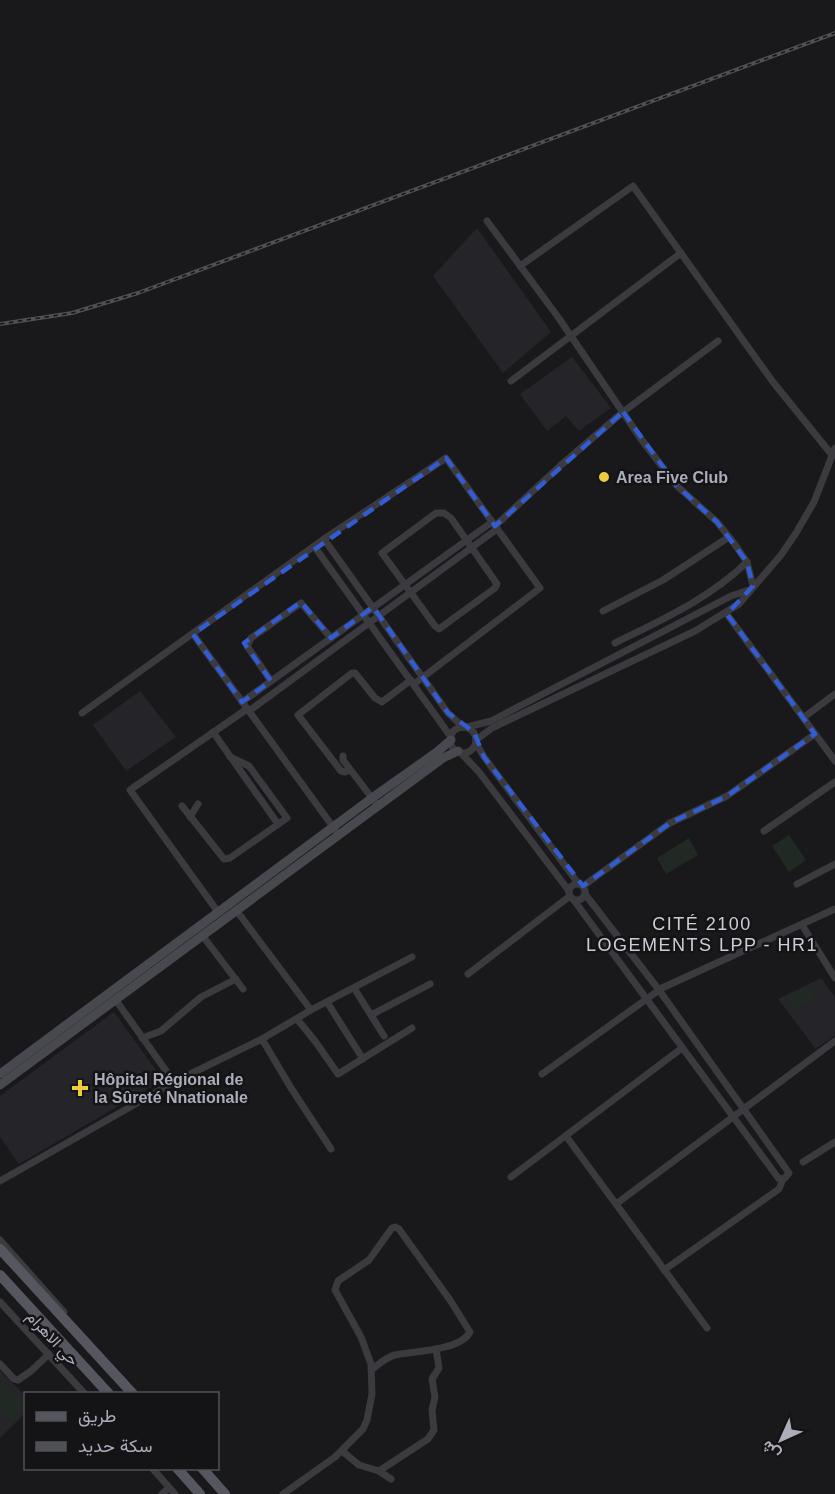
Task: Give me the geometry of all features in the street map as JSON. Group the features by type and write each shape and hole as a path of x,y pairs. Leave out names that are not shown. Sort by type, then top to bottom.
{"main road":[{"path":"0,1249 131,1392"},
{"path":"0,1275 107,1392"},
{"path":"179,1470 200,1494"},
{"path":"204,1470 225,1494"}],"street":[{"path":"375,802 443,758 459,751 468,751 492,728 685,636 739,604 782,555 796,533 814,502 834,451 773,382 633,186 520,266"},
{"path":"487,221 571,335 677,486 717,522 747,562 751,588"},
{"path":"511,381 681,253"},
{"path":"218,912 130,790 246,707 380,616 472,548 623,412 718,341"},
{"path":"82,713 314,546 446,458 540,588 424,677 382,702 375,698 355,673 352,673 298,715 341,771 350,770"},
{"path":"440,513 451,518 467,540 496,581 497,586 442,628 435,627 383,555 384,550 440,513"},
{"path":"246,707 271,681 467,540 495,525"},
{"path":"603,612 663,580 729,537"},
{"path":"324,539 448,712 474,732 484,757 659,990 789,1173 783,1179 779,1189 664,1270"},
{"path":"314,546 413,682 451,739 453,746 474,766 779,1179 783,1179"},
{"path":"615,643 683,609 711,591 747,562"},
{"path":"0,1074 115,999 123,988 236,910 437,752 451,739 455,730 491,721 731,596 751,588"},
{"path":"271,681 247,646 251,638 301,603 331,638"},
{"path":"726,613 835,761"},
{"path":"193,634 336,831"},
{"path":"803,718 835,694"},
{"path":"213,732 278,824"},
{"path":"571,896 580,899 582,888 670,823 727,796 815,734"},
{"path":"343,756 343,760 375,802"},
{"path":"182,806 224,859 230,858 287,818 249,766 230,757"},
{"path":"764,831 835,782"},
{"path":"190,817 198,804"},
{"path":"0,1085 218,912 336,831"},
{"path":"797,884 835,864"},
{"path":"571,896 571,886 582,888"},
{"path":"468,974 571,896"},
{"path":"542,1074 659,990 835,909"},
{"path":"236,910 311,1010"},
{"path":"802,925 835,978"},
{"path":"202,935 243,989"},
{"path":"0,1181 174,1082 262,1039 311,1010 412,957"},
{"path":"142,1038 161,1031 201,997 236,979"},
{"path":"371,1015 429,984"},
{"path":"354,988 384,1036"},
{"path":"115,999 174,1082"},
{"path":"327,1002 363,1059"},
{"path":"297,1019 338,1074 412,1028"},
{"path":"262,1039 331,1149"},
{"path":"616,1204 835,1041"},
{"path":"511,1177 682,1048"},
{"path":"566,1136 707,1328"},
{"path":"803,1162 835,1142"},
{"path":"283,1494 342,1451 366,1424 372,1394 371,1370 366,1348 334,1290 338,1281 367,1263 393,1227 399,1229 470,1330 465,1338 436,1349 395,1355 371,1370"},
{"path":"0,1240 137,1392"},
{"name":"حي الاهرام","path":"0,1302 83,1392"},
{"path":"379,1472 428,1439 434,1430 432,1415 435,1397 432,1379 439,1368 436,1349"},
{"path":"0,1364 14,1379 18,1380 49,1354"},
{"path":"342,1451 359,1465 391,1479"},
{"path":"154,1470 175,1494"},
{"path":"210,1470 232,1494"},
{"path":"162,1494 169,1488"}],"highlighted area":[{"path":"623,412 677,486 717,522 747,562 753,586 727,614 815,734 727,796 670,823 583,886 484,757 474,732 448,713 373,607 331,638 301,602 244,643 271,681 242,702 193,634 446,458 495,526"}],"shaded area":[{"path":"477,228 551,332 503,373 433,276"},
{"path":"572,357 611,408 579,431 566,416 547,431 520,394"},
{"path":"140,691 176,737 126,771 93,725"},
{"path":"789,835 806,860 789,872 772,846"},
{"path":"689,838 698,855 666,874 657,858"},
{"path":"821,978 835,997 835,1035 816,1049 778,999"},
{"path":"810,985 816,998 793,1009 787,996"},
{"name":"Hôpital Régional de la Sûreté Nnationale","path":"114,1012 163,1080 19,1164 0,1137 0,1096"},
{"path":"0,1371 24,1394 24,1414 0,1438"},
{"path":"2,1381 24,1402 24,1407 12,1421 0,1410"}],"railway":[{"path":"0,324 72,313 138,293 835,33"}],"place":[{"name":"Area Five Club","path":"604,477"},
{"name":"Hôpital Régional de la Sûreté Nnationale","path":"80,1088"}],"district":[{"name":"CITÉ 2100 LOGEMENTS LPP - HR1","path":"702,934"}]}
